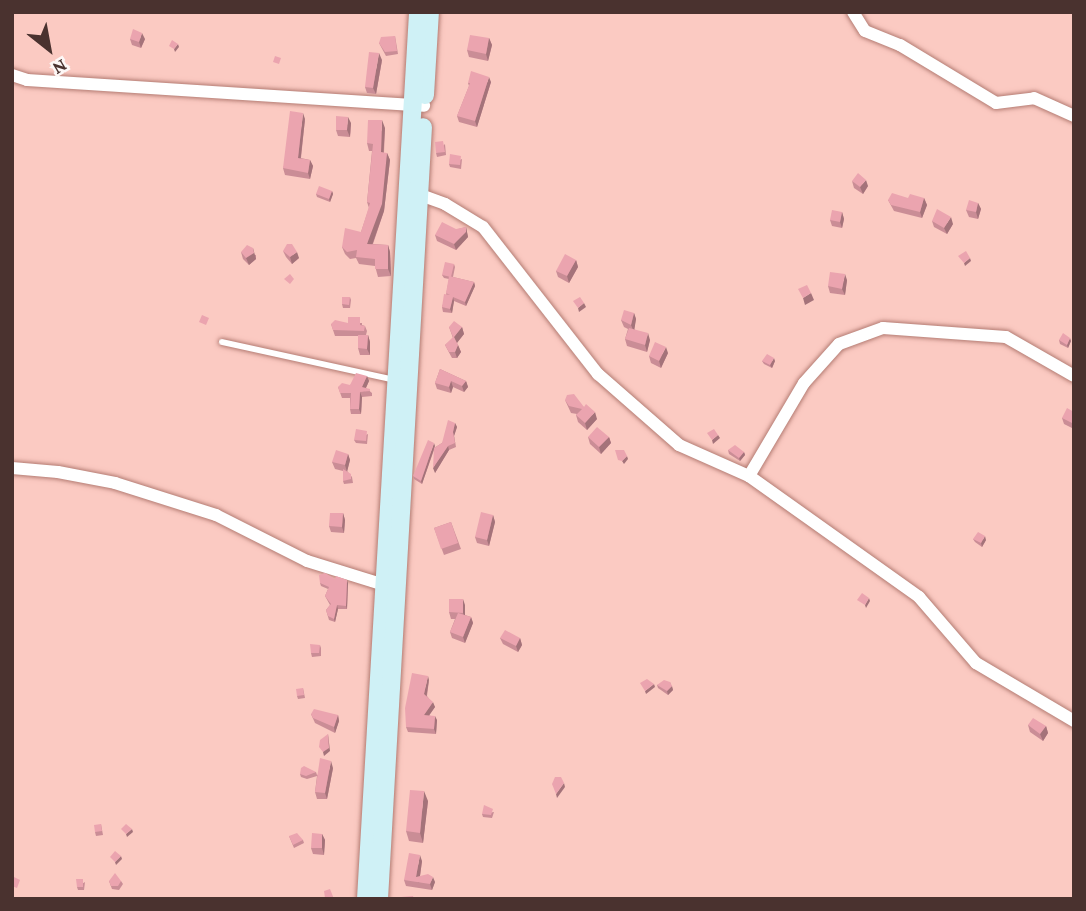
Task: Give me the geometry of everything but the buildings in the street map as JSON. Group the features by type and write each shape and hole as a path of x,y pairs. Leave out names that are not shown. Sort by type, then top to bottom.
{"main road":[{"path":"379,899 418,106 418,12"},
{"path":"418,106 430,12"},
{"path":"366,899 397,380 414,193"}],"street":[{"path":"853,12 865,31 900,45 996,103 1034,98 1074,116"},
{"path":"12,75 54,82 418,106"},
{"path":"414,193 445,204 483,228 597,374 679,445 749,476 919,597 976,663 1074,721"},
{"path":"749,476 804,383 839,344 883,328 1006,337 1074,376"},
{"path":"12,468 58,472 128,487 216,515 307,561 384,585"}],"lane":[{"path":"222,342 397,380"}]}
